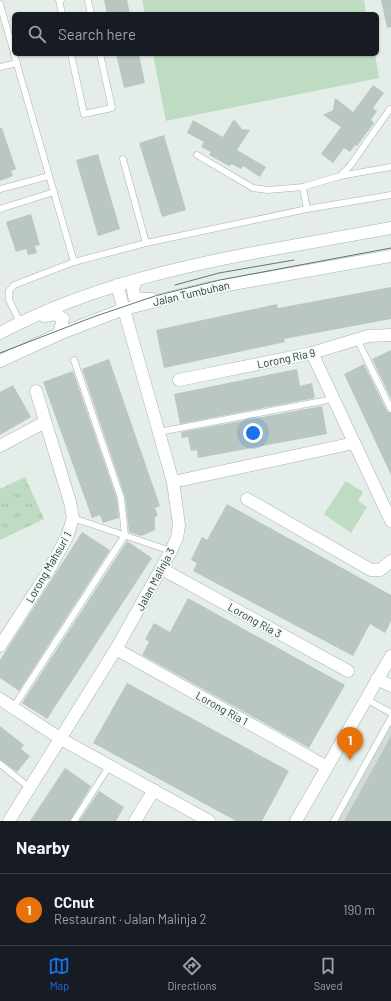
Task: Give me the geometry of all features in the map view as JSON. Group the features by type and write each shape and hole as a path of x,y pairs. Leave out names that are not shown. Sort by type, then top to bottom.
{"street":[{"path":"0,333 31,317 117,285 190,265 391,228"},
{"name":"Jalan Tumbuhan","path":"0,361 58,334 124,309 205,289 391,256"},
{"path":"136,280 133,290 134,296 140,299 163,299"},
{"name":"Jalan Malinja 3","path":"9,821 116,649 162,569 177,538 179,525 173,482 117,285"},
{"path":"31,317 59,315 62,319 58,334"},
{"name":"Lorong Ria 9","path":"179,380 312,353 368,336 391,335"},
{"path":"312,353 391,521"},
{"name":"Lorong Mahsuri 1","path":"0,646 46,575 67,537 73,518 70,502 36,391"},
{"path":"0,446 45,422"},
{"path":"173,482 354,444"},
{"path":"247,499 371,570 380,570 391,561"},
{"name":"Lorong Ria 3","path":"162,569 348,671"},
{"name":"Lorong Ria 1","path":"116,649 327,767"},
{"path":"296,821 391,656"},
{"path":"377,678 391,686"},
{"path":"0,699 61,739 154,790 195,818 208,821"},
{"path":"135,821 154,790"}],"lane":[{"path":"61,0 59,0 62,12"},
{"path":"88,0 91,12"},
{"path":"0,4 12,43"},
{"path":"0,30 7,28"},
{"path":"15,56 74,262"},
{"path":"71,56 84,114 112,108 100,56"},
{"path":"0,68 17,63"},
{"path":"340,176 350,166 390,109"},
{"path":"197,155 253,188 268,190 303,187 340,176 391,167"},
{"path":"123,159 146,243"},
{"path":"0,190 49,176"},
{"path":"303,187 307,209"},
{"path":"0,209 54,192"},
{"path":"20,322 9,300 9,291 14,285 74,262 146,243 307,209 391,195"},
{"path":"357,339 391,409"},
{"path":"12,708 125,535 121,498 74,360"},
{"path":"159,432 333,399"},
{"path":"73,518 171,551"},
{"path":"366,699 391,713"},
{"path":"334,821 391,718"},
{"path":"0,764 30,788"},
{"path":"74,821 110,765"}],"shaded area":[{"path":"391,722 391,821 336,821"}],"green space":[{"path":"142,0 364,0 366,12 145,12"},
{"path":"153,56 375,56 379,78 166,121"},
{"path":"25,477 44,519 0,540 0,489"},
{"path":"346,481 363,492 358,501 367,507 351,533 324,514"}],"building":[{"path":"104,0 127,0 130,12 107,12"},
{"path":"381,0 391,0 391,27 387,28"},
{"path":"116,56 139,56 145,83 124,88"},
{"path":"373,85 384,93 373,108 377,111 371,120 374,123 357,146 355,145 350,152 344,148 333,163 321,154 341,127 323,115 333,110 335,98 353,112"},
{"path":"234,119 242,129 250,130 237,150 266,167 260,177 243,166 241,169 232,164 229,166 209,155 211,152 201,147 204,142 187,133 193,120 223,137"},
{"path":"0,128 2,128 16,169 11,171 13,176 0,181"},
{"path":"164,135 186,210 162,217 139,143"},
{"path":"98,154 120,229 98,236 76,160"},
{"path":"31,214 40,245 35,246 37,253 28,255 26,249 16,252 6,222"},
{"path":"391,287 391,319 284,339 285,342 164,368 156,330 277,304 278,308"},
{"path":"391,350 391,399 372,359"},
{"path":"109,359 160,506 155,508 158,516 155,517 155,530 141,536 129,532 125,497 82,369"},
{"path":"364,364 387,411 391,413 391,475 344,374"},
{"path":"297,369 300,386 312,383 315,398 180,424 174,394"},
{"path":"73,371 117,499 119,518 103,523 100,515 92,518 43,382"},
{"path":"13,385 31,417 0,435 0,392"},
{"path":"322,406 327,434 198,458 197,450 191,451 188,437 182,438 181,432"},
{"path":"227,504 391,595 391,621 385,633 370,624 353,656 193,571 197,563 191,560 202,537 207,540"},
{"path":"82,532 110,550 19,691 0,678 0,660"},
{"path":"127,541 152,558 47,719 22,703"},
{"path":"188,598 345,685 309,748 142,655 149,642 145,639 154,623 170,632"},
{"path":"127,683 289,771 262,821 236,821 93,743"},
{"path":"0,726 24,745 21,749 30,756 17,772 0,760"},
{"path":"391,736 391,821 344,821 380,756"},
{"path":"65,768 91,786 70,821 30,821"},
{"path":"99,791 124,807 116,821 79,821"}],"tram line":[{"path":"0,353 93,317 155,296 220,280 391,248"},
{"path":"175,285 219,273 294,260"}],"place":[{"name":"CCnut","path":"350,760"}]}
